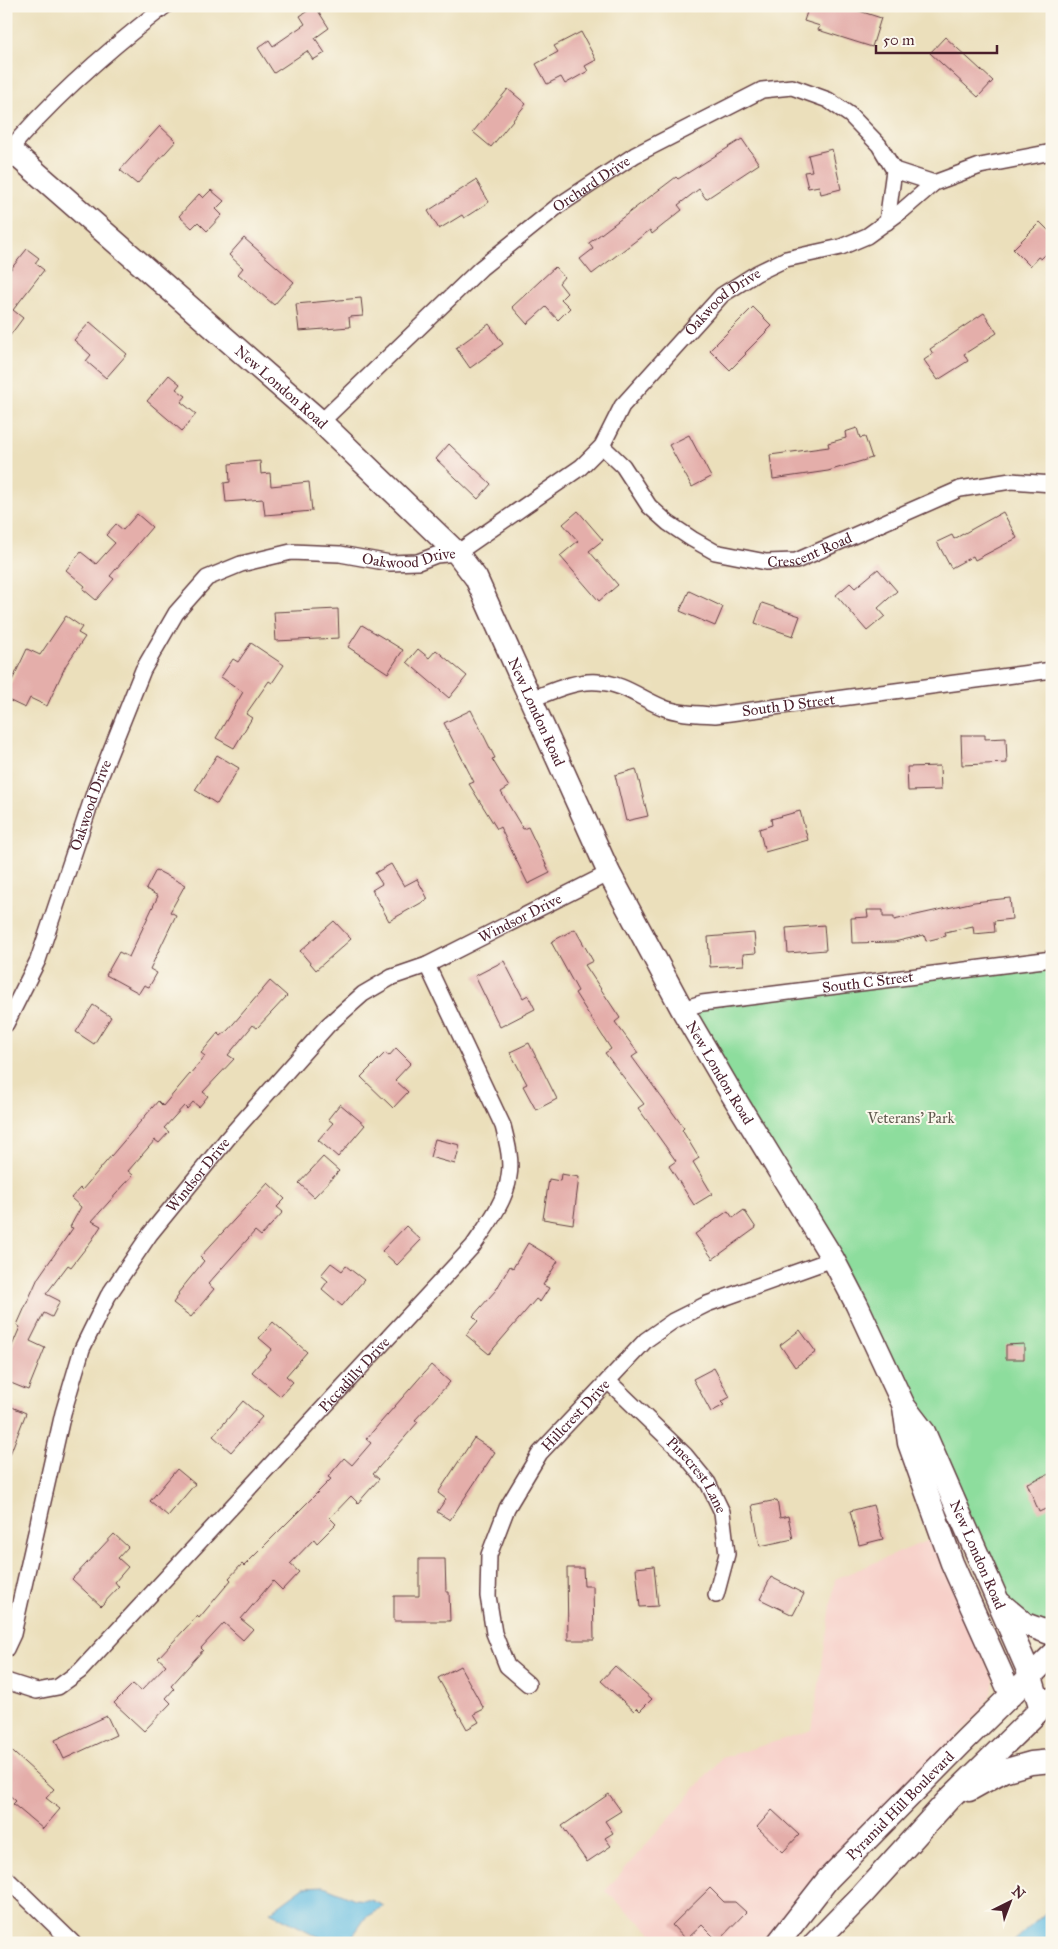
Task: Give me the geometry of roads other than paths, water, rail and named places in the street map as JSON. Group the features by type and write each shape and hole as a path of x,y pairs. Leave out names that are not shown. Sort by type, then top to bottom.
{"street":[{"path":"8,150 76,80 125,37 165,6"},
{"name":"Orchard Drive","path":"321,422 481,268 558,206 635,155 762,90 792,87 828,100 850,115 879,145 894,170"},
{"name":"New London Road","path":"8,150 321,422 457,552 476,578 609,873 682,1009 833,1259 858,1305 904,1406 924,1432 996,1600 1048,1711"},
{"name":"Oakwood Drive","path":"6,1024 38,960 95,790 143,670 176,613 207,578 241,564 291,552 340,554 390,563 418,562 436,555 457,552 581,467 602,446 622,406 722,295 757,273 786,260 841,248 867,236 903,210 934,183 980,166 1052,152"},
{"path":"887,222 894,170 934,183"},
{"name":"Crescent Road","path":"602,446 623,466 649,506 668,523 715,552 766,562 796,561 960,489 1011,481 1052,484"},
{"name":"South D Street","path":"532,699 570,685 598,681 622,686 663,708 686,713 715,715 1052,670"},
{"name":"Windsor Drive","path":"6,1649 13,1634 66,1404 82,1349 108,1296 156,1227 228,1138 328,1025 363,994 392,977 427,964 609,873"},
{"name":"South C Street","path":"682,1009 702,1003 1052,959"},
{"name":"Piccadilly Drive","path":"6,1681 37,1691 58,1687 80,1671 474,1246 497,1211 510,1177 508,1148 503,1126 427,964"},
{"name":"Hillcrest Drive","path":"528,1684 507,1666 494,1633 488,1596 489,1555 507,1508 540,1453 646,1340 673,1321 707,1304 833,1259"},
{"name":"Pinecrest Lane","path":"608,1381 685,1455 708,1483 722,1512 727,1554 716,1595"},
{"name":"New London Road","path":"904,1406 909,1443 952,1563 1011,1696"},
{"path":"996,1600 1025,1624 1052,1634"},
{"name":"Pyramid Hill Boulevard","path":"778,1943 828,1879 1052,1655"},
{"path":"1011,1696 1048,1711"},
{"name":"Pyramid Hill Boulevard","path":"815,1943 862,1895 948,1800 1048,1711"},
{"path":"948,1800 1003,1771 1031,1763 1052,1761"},
{"path":"6,1878 73,1943"}],"water":[{"path":"324,1886 355,1899 371,1900 384,1906 366,1917 348,1943 331,1943 270,1912 304,1887"},
{"path":"1052,1907 1052,1943 1012,1943"}],"park label":[{"name":"Veterans’ Park","path":"911,1118"}]}
